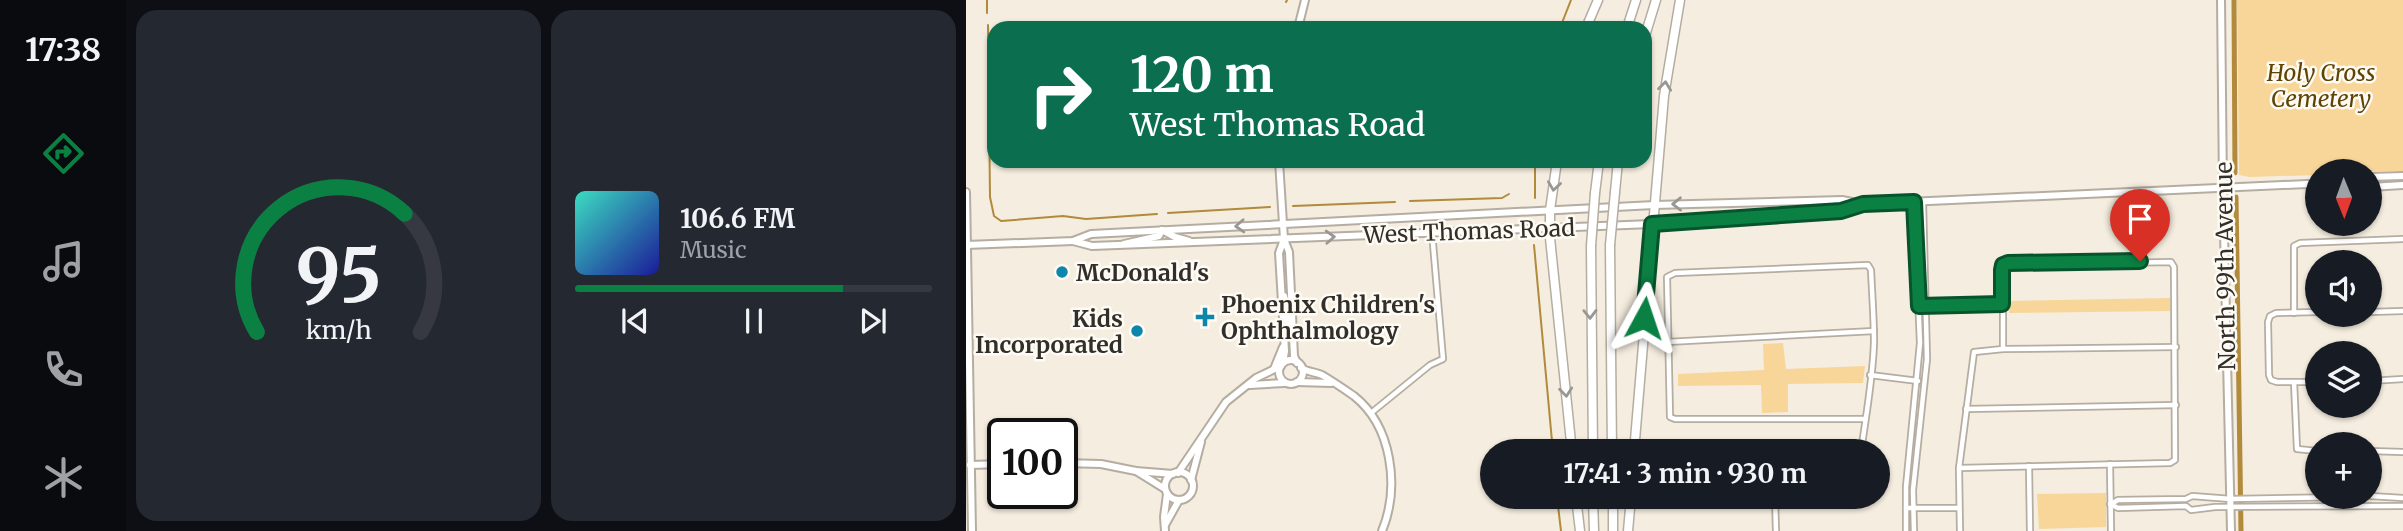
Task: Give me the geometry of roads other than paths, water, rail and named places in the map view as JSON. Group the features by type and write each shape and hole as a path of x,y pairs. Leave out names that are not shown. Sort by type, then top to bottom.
{"highway":[{"path":"1589,21 1598,0"},
{"path":"1629,21 1636,0"},
{"path":"1650,21 1656,0"},
{"path":"1634,439 1666,77 1680,0"},
{"path":"1556,168 1549,228 1571,439"},
{"path":"1593,439 1591,246 1597,168"},
{"path":"1612,439 1610,246 1617,168"},
{"path":"1577,509 1580,531"},
{"path":"1593,509 1594,531"},
{"path":"1613,509 1614,531"},
{"path":"1628,531 1629,509"}],"main road":[{"path":"1300,21 1305,0"},
{"name":"North 99th Avenue","path":"2221,0 2231,531"},
{"path":"1279,168 1284,239 1289,252 1294,356 1302,376 1297,382"},
{"path":"2382,177 2403,176"},
{"name":"West Thomas Road","path":"1073,241 1091,233 1654,205 1842,200 1863,204 2305,184"},
{"path":"2382,187 2403,186"},
{"path":"966,191 968,465 972,531"},
{"name":"West Thomas Road","path":"966,245 1073,241 1092,246 1119,246 1652,224 1841,211 1863,204"},
{"path":"1400,234 1406,219"},
{"path":"1119,246 1133,240 1159,236 1162,230 1197,243"},
{"path":"1279,366 1286,356 1279,253 1284,239"},
{"path":"1281,288 1289,325 1293,327"},
{"path":"1284,346 1279,366 1284,383"},
{"path":"1165,528 1167,480 1201,442 1220,410 1234,396 1256,379 1290,360 1353,396 1371,414 1383,435 1389,463 1390,499 1382,531"},
{"path":"1250,385 1332,383"},
{"path":"1165,528 1179,500 1186,498 1191,492 1191,480 1201,442"},
{"path":"1078,463 1176,473 1186,475 1191,480"},
{"path":"968,465 987,464"},
{"path":"1136,471 1179,500"}],"street":[{"path":"1914,202 1927,359 1912,508 1914,531"},
{"path":"1906,531 1906,487 1918,381 1922,306 1923,202"},
{"path":"1371,414 1430,365 1443,359 1432,232"},
{"path":"2294,313 2294,246 2300,243 2403,239"},
{"path":"1959,468 2170,463 2175,460 2176,347 2174,267 2171,262 2003,265 2003,349"},
{"path":"1863,439 1865,419 1870,375 1874,331 1871,270 1868,265 1675,273 1667,277 1670,417 1865,419"},
{"path":"1922,306 2002,304"},
{"path":"2382,312 2403,311"},
{"path":"2305,313 2270,316 2269,375 2271,380 2305,382"},
{"path":"1667,342 1874,331"},
{"path":"1960,531 1959,468 1973,352 2003,349 2176,347"},
{"path":"1870,375 1924,382"},
{"path":"2382,381 2403,379"},
{"path":"2294,382 2297,450 2305,450"},
{"path":"1966,409 2176,405"},
{"path":"2382,451 2403,452"},
{"path":"2110,464 2110,531"},
{"path":"2029,466 2030,531"},
{"path":"2110,504 2118,500 2186,499 2192,496 2231,503 2403,506"},
{"path":"2382,497 2403,498"},
{"path":"2186,499 2186,506"},
{"path":"2110,504 2118,508 2186,506 2191,510 2231,503 2305,499"},
{"path":"1906,508 1959,508"},
{"path":"1775,509 1776,531"}],"waterway":[{"path":"987,0 987,13"},
{"path":"1563,21 1571,0"},
{"path":"2234,0 2235,173"},
{"path":"990,168 990,197 994,216 1001,221 1063,216 1086,219 1157,214"},
{"path":"1535,168 1535,198"},
{"path":"1410,201 1502,198 1509,194"},
{"path":"2236,197 2241,531"},
{"path":"1293,206 1395,202"},
{"path":"1168,213 1270,207"},
{"path":"1534,245 1552,439"},
{"path":"1558,509 1561,531"}],"place":[{"name":"McDonald's","path":"1062,272"},
{"name":"Phoenix Children's Ophthalmology","path":"1205,317"},
{"name":"Kids Incorporated","path":"1137,331"}],"park label":[{"name":"Holy Cross Cemetery","path":"2321,85"}]}
